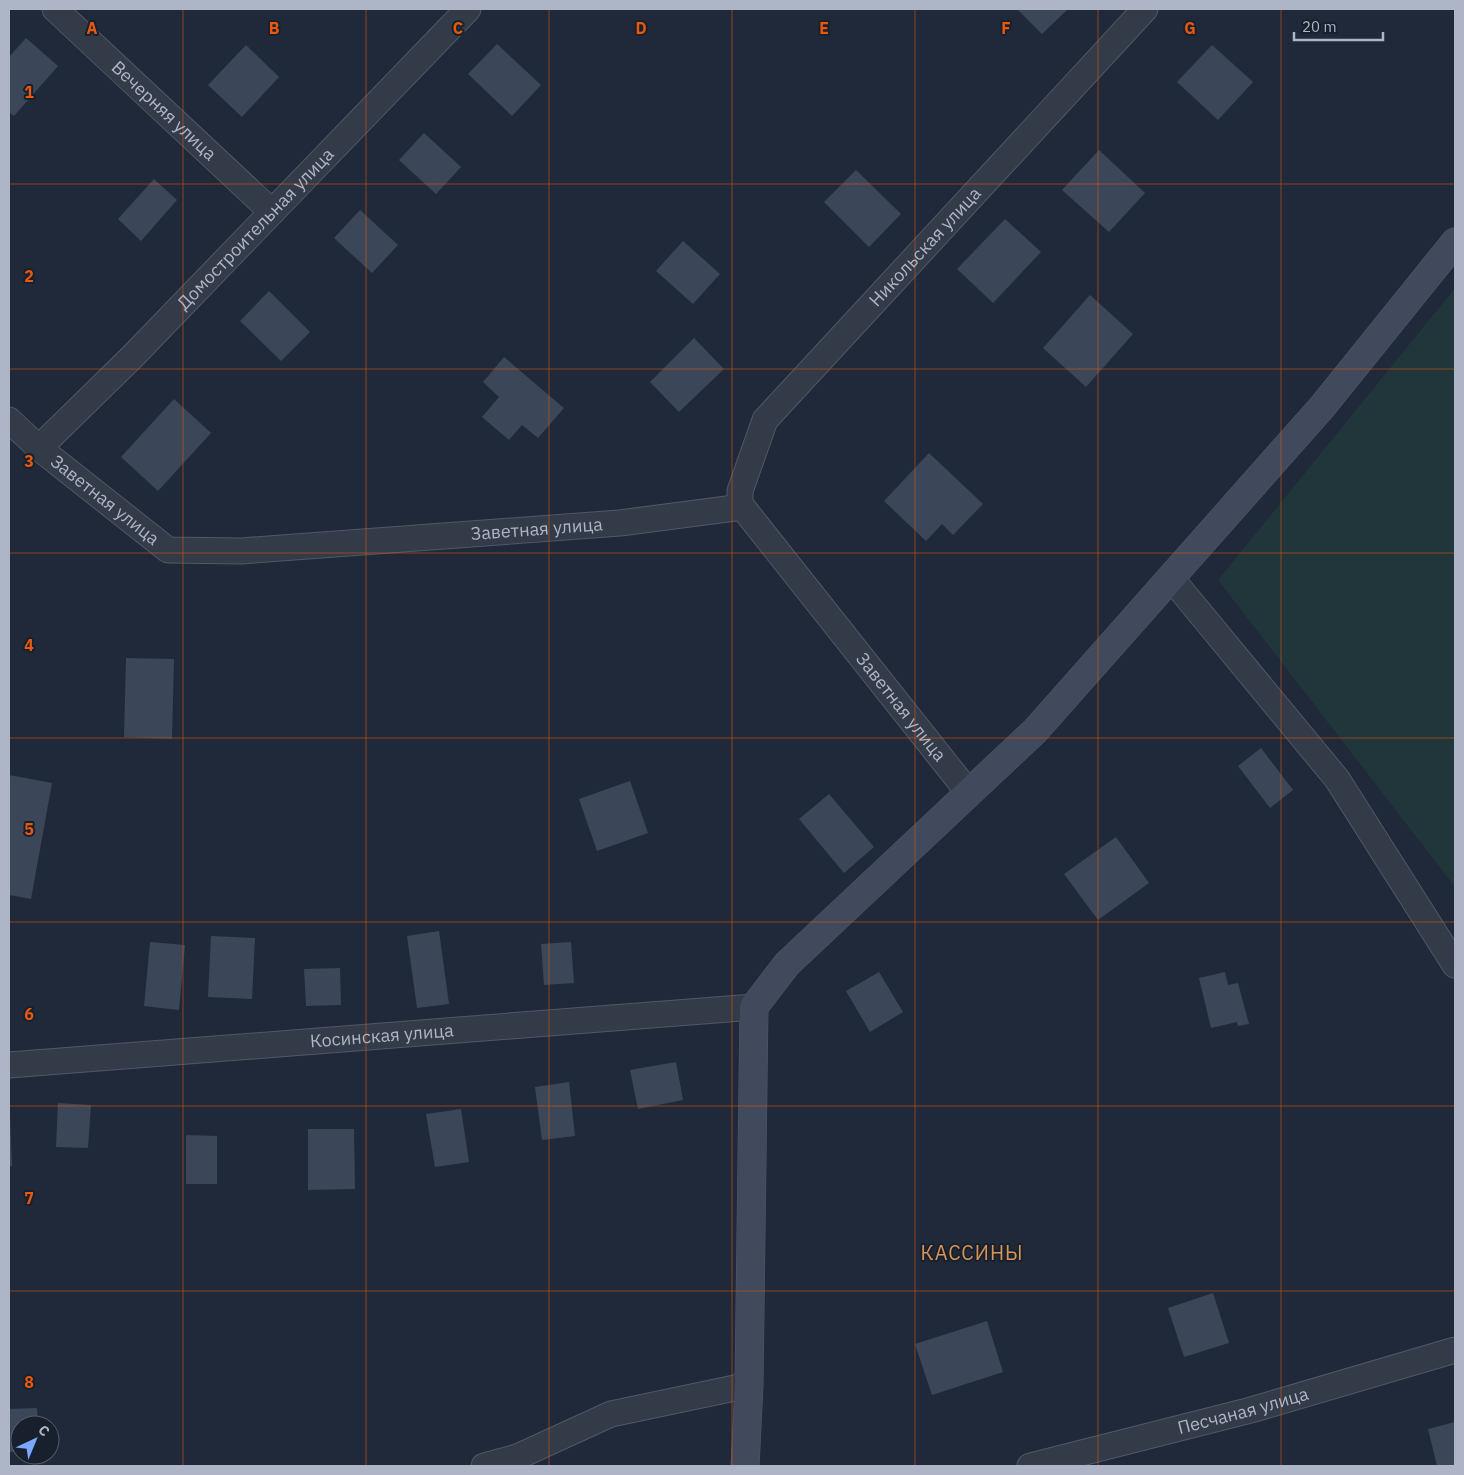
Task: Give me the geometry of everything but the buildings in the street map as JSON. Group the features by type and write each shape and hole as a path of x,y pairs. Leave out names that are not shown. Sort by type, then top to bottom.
{"street":[{"name":"Вечерняя улица","path":"55,9 272,212"},
{"name":"Домостроительная улица","path":"39,448 133,356 468,9"},
{"name":"Никольская улица","path":"740,504 740,491 765,420 1145,9"},
{"path":"745,1466 749,1385 754,1007 787,964 1035,731 1322,407 1455,242"},
{"name":"Заветная улица","path":"9,420 39,448 168,550 241,551 620,523 735,508 740,504 969,793"},
{"path":"1170,578 1337,779 1455,965"},
{"name":"Косинская улица","path":"9,1065 754,1007"},
{"name":"Песчаная улица","path":"1030,1466 1251,1410 1455,1350"},
{"path":"484,1466 517,1458 611,1414 749,1385"}],"green space":[{"path":"1455,288 1455,887 1218,580"}],"district":[{"name":"КАССИНЫ","path":"972,1253"}]}
